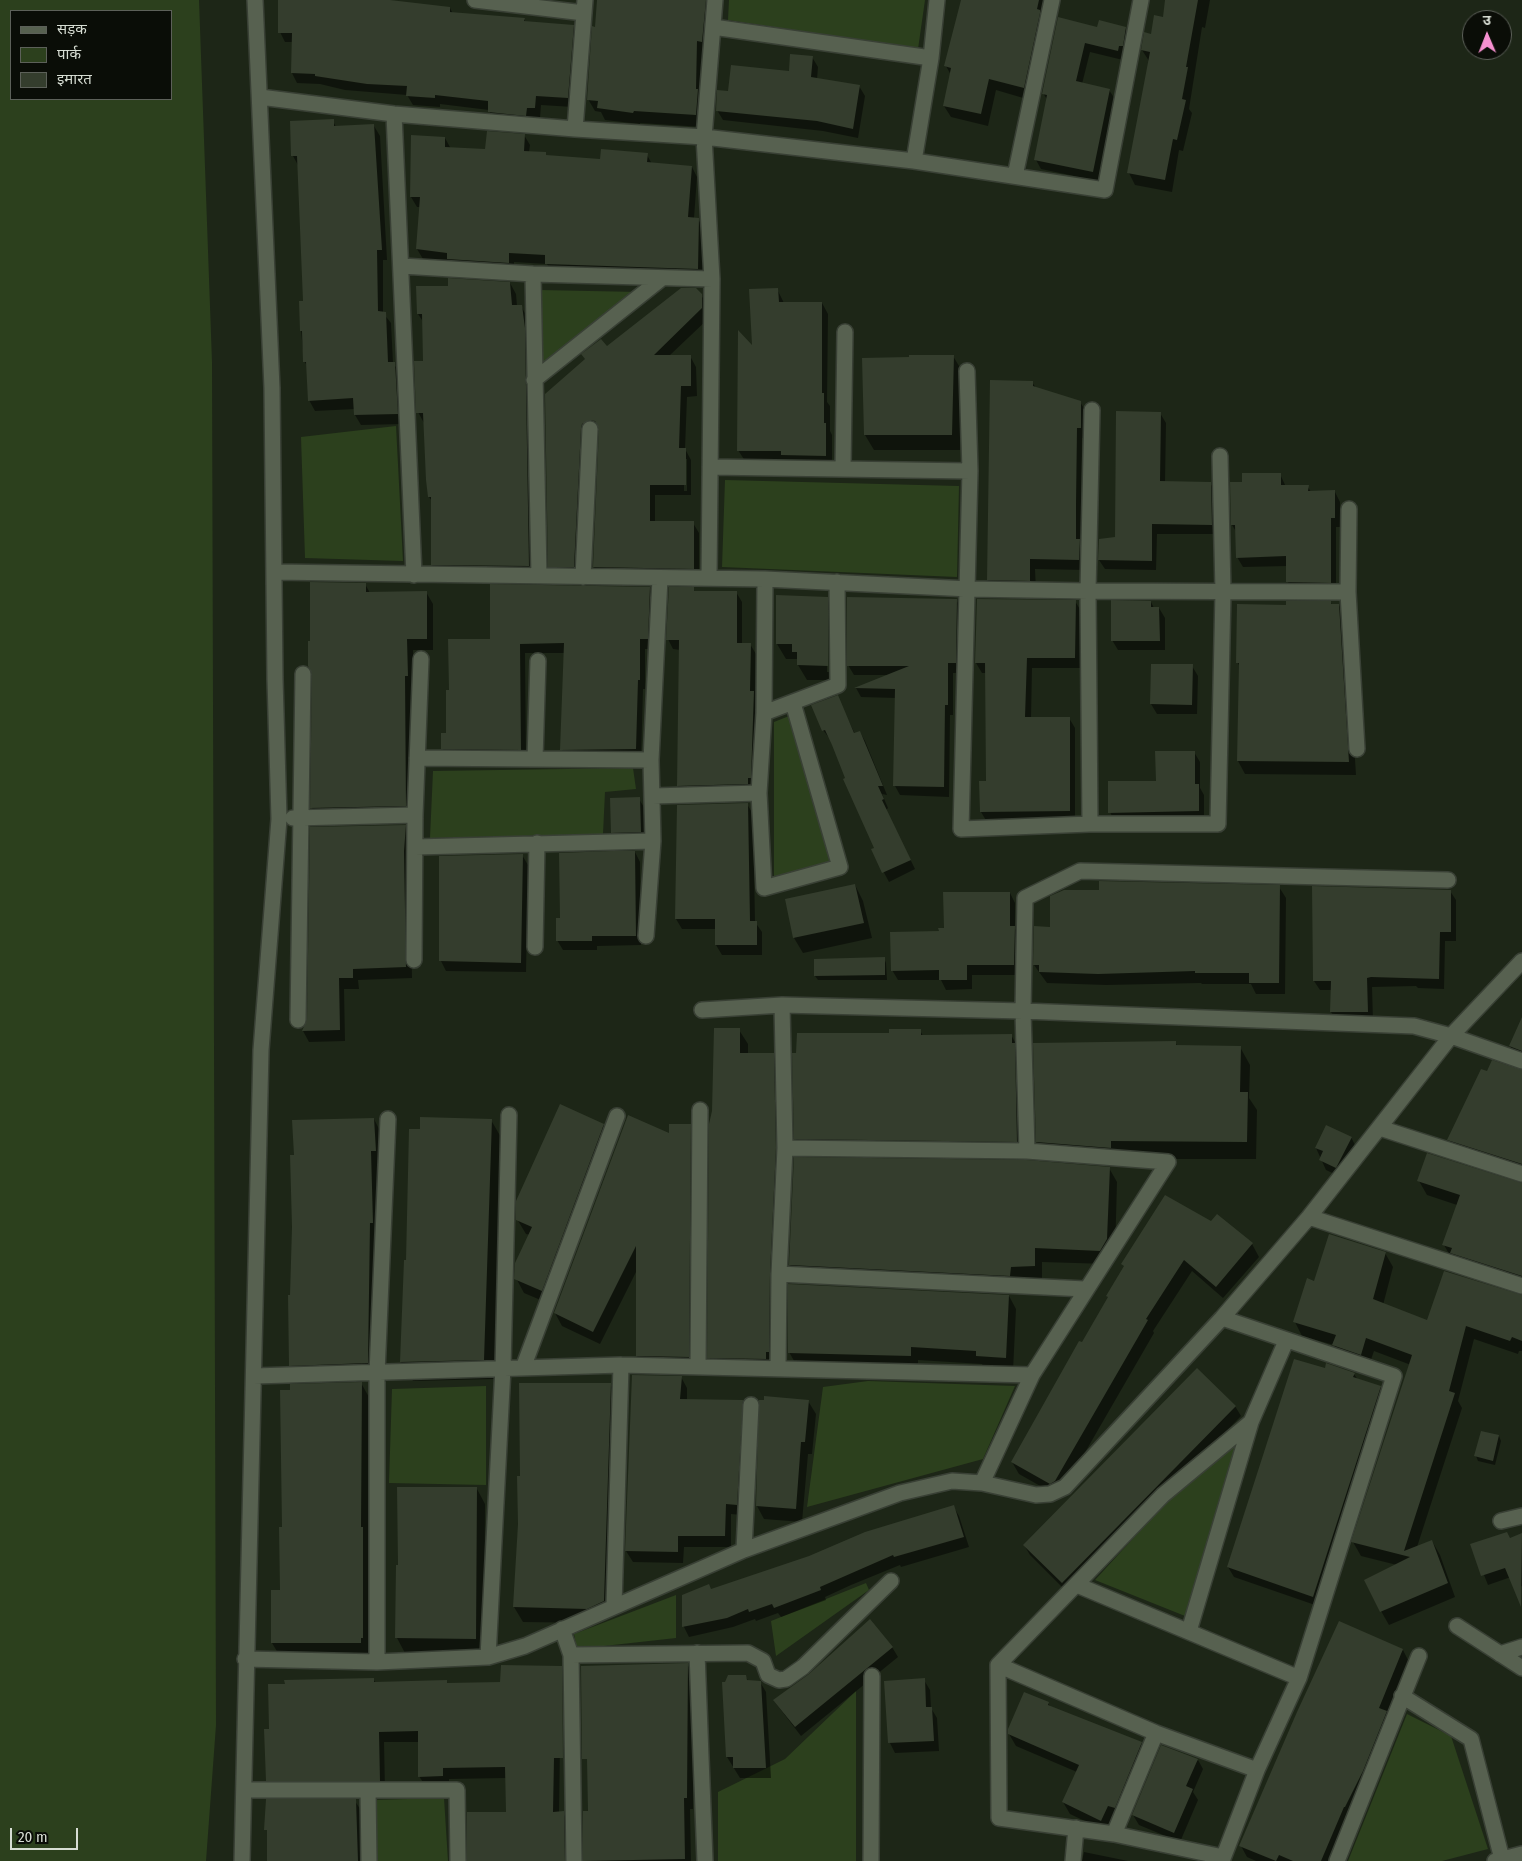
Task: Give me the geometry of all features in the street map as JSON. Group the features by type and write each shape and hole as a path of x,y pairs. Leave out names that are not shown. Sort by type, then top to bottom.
{"street":[{"path":"242,1861 261,1050 279,819 272,388 255,0"},
{"path":"474,0 584,6 575,129"},
{"path":"708,578 712,280 704,137 715,0"},
{"path":"914,161 931,58 937,0"},
{"path":"1015,176 1052,0"},
{"path":"260,97 394,114 575,129 704,137 914,161 1105,190 1141,0"},
{"path":"713,27 931,58"},
{"path":"394,114 414,575"},
{"path":"402,266 533,274 712,280"},
{"path":"533,274 539,576"},
{"path":"534,380 661,279"},
{"path":"843,468 845,332"},
{"path":"967,371 970,470 961,828 1090,824 1218,824 1223,592 1220,456"},
{"path":"1090,824 1088,591 1092,410"},
{"path":"582,577 590,429"},
{"path":"710,467 970,470"},
{"path":"1350,509 1348,592 1357,749"},
{"path":"274,572 765,579 968,589 1348,592"},
{"path":"646,936 653,841 651,760 660,578"},
{"path":"765,579 764,713 759,793 764,888 840,867 793,703"},
{"path":"764,713 838,685 837,582"},
{"path":"414,960 415,815 421,659"},
{"path":"535,758 538,661"},
{"path":"298,1020 303,674"},
{"path":"417,758 651,760"},
{"path":"653,796 759,793"},
{"path":"279,819 415,815"},
{"path":"415,846 653,841"},
{"path":"535,947 536,843"},
{"path":"1027,1151 1023,1011 1025,898 1080,871 1448,880"},
{"path":"246,1659 377,1662 488,1657 517,1649 744,1550 900,1493 952,1481 982,1483 1036,1495 1050,1494 1065,1487 1222,1318 1310,1216 1451,1036 1522,960"},
{"path":"778,1368 778,1274 785,1148 782,1005"},
{"path":"702,1010 782,1005 1023,1011 1414,1026 1451,1036 1522,1061"},
{"path":"698,1367 700,1110"},
{"path":"488,1657 503,1368 509,1115"},
{"path":"524,1368 617,1116"},
{"path":"377,1662 377,1373 388,1119"},
{"path":"1380,1128 1522,1174"},
{"path":"785,1148 1027,1151 1168,1162 1032,1376 982,1483"},
{"path":"1310,1216 1522,1286"},
{"path":"778,1274 1086,1289"},
{"path":"1222,1318 1394,1376 1299,1678 1257,1770 1223,1859 1114,1834 999,1818 998,1665 1163,1495 1251,1422"},
{"path":"1189,1631 1251,1422 1286,1341"},
{"path":"254,1376 621,1365 1032,1376"},
{"path":"614,1606 621,1365"},
{"path":"744,1550 751,1405"},
{"path":"1501,1521 1522,1516"},
{"path":"571,1655 748,1653 763,1660 768,1675 773,1679 786,1679 803,1667 891,1580"},
{"path":"1077,1585 1299,1678"},
{"path":"1457,1626 1522,1668"},
{"path":"562,1629 571,1655 574,1861"},
{"path":"1500,1654 1522,1647"},
{"path":"697,1653 705,1861"},
{"path":"1337,1861 1419,1656"},
{"path":"998,1665 1156,1733 1257,1770"},
{"path":"871,1861 872,1676"},
{"path":"1402,1696 1470,1739 1499,1860 1522,1854"},
{"path":"1114,1834 1156,1733"},
{"path":"244,1790 456,1790 458,1861"},
{"path":"368,1790 369,1861"},
{"path":"1072,1861 1076,1828"}],"green space":[{"path":"0,0 199,0 212,362 216,1725 206,1861 0,1861"},
{"path":"729,0 925,0 918,49 728,20"},
{"path":"539,290 640,292 541,365"},
{"path":"396,426 403,561 305,558 301,437"},
{"path":"725,480 959,486 957,577 722,567"},
{"path":"789,716 831,863 774,877 774,722"},
{"path":"633,768 636,789 605,792 603,834 430,838 433,771"},
{"path":"868,1381 1015,1386 983,1459 807,1507 823,1387"},
{"path":"486,1386 486,1485 389,1483 392,1389"},
{"path":"1244,1433 1185,1616 1095,1580 1160,1509"},
{"path":"866,1583 869,1590 776,1656 771,1621"},
{"path":"676,1595 676,1638 577,1649 574,1634"},
{"path":"856,1691 856,1861 718,1861 718,1792 785,1759"},
{"path":"1407,1714 1451,1736 1488,1849 1442,1861 1348,1861"},
{"path":"444,1798 448,1861 374,1861 371,1800"}],"building":[{"path":"278,0 390,0 450,7 450,12 525,18 524,21 574,25 568,98 536,96 535,108 527,108 526,116 488,112 488,101 435,95 435,98 406,96 407,86 367,84 315,76 315,74 291,73 292,33 278,33"},
{"path":"597,0 706,0 702,42 697,41 696,89 698,89 696,115 634,111 633,113 597,108 598,101 587,100 592,26 595,27"},
{"path":"961,0 1039,0 1037,9 1040,10 1040,13 1024,88 989,79 981,114 943,106 951,68 944,66"},
{"path":"1165,0 1198,0 1182,99 1186,100 1177,140 1173,139 1165,180 1127,173 1150,52 1141,50 1144,32 1151,34 1154,15 1163,17"},
{"path":"1058,17 1097,27 1099,20 1126,27 1123,46 1119,46 1118,51 1085,43 1076,81 1110,89 1093,172 1034,160 1047,95 1042,94"},
{"path":"790,54 813,56 811,77 860,85 853,129 817,121 716,111 717,90 728,91 731,65 789,71"},
{"path":"334,119 334,126 374,124 382,250 377,250 378,311 386,312 388,362 395,362 398,414 354,415 353,398 308,401 306,362 303,362 302,331 300,331 299,301 303,301 297,156 291,156 290,121"},
{"path":"487,131 525,134 524,151 546,152 546,155 600,159 601,149 648,153 647,162 692,166 688,217 699,218 698,269 545,264 545,255 509,253 509,263 447,259 447,253 416,249 420,197 410,197 411,135 445,137 445,147 485,149"},
{"path":"448,278 510,282 512,305 522,305 525,328 529,566 431,565 431,497 428,497 426,480 423,413 416,413 414,361 423,361 422,314 417,314 416,286 448,286"},
{"path":"681,288 696,288 702,294 702,308 654,355 691,355 691,386 681,386 679,448 686,448 686,485 650,485 650,521 694,521 694,569 593,567 599,429 595,421 590,420 582,424 581,429 574,567 548,567 545,394 585,359 581,354 601,339 607,346"},
{"path":"778,288 779,302 822,302 822,393 824,393 824,423 826,423 826,456 781,455 781,451 737,451 738,330 752,345 749,289"},
{"path":"909,355 954,355 952,435 864,435 862,358 909,357"},
{"path":"990,380 1033,381 1033,386 1081,401 1081,428 1077,428 1076,504 1076,539 1080,539 1079,560 1030,559 1030,581 987,580"},
{"path":"1116,411 1161,412 1160,481 1211,482 1212,525 1152,524 1152,561 1098,560 1099,539 1115,537"},
{"path":"1242,473 1281,473 1281,485 1309,485 1308,491 1335,490 1335,518 1331,518 1331,583 1286,582 1286,556 1236,558 1235,525 1231,525 1230,482 1242,482"},
{"path":"310,582 366,583 366,592 427,591 427,639 407,639 408,676 405,676 406,806 310,808 312,674 308,666 308,641 310,641"},
{"path":"490,584 650,587 648,639 640,639 636,749 560,750 564,643 520,644 521,750 441,749 441,733 446,733 446,690 449,690 448,639 490,639"},
{"path":"669,587 694,587 694,591 737,591 737,643 751,643 750,691 754,691 751,778 748,778 748,784 677,786 679,640 666,640"},
{"path":"776,595 828,597 828,666 797,665 797,652 792,652 792,644 776,644"},
{"path":"847,597 957,599 956,663 948,663 948,705 945,705 944,787 893,786 895,689 854,688 909,666 847,666"},
{"path":"977,599 1076,600 1075,658 1027,658 1025,717 1070,717 1070,811 980,812 979,781 986,781 985,663 975,663"},
{"path":"1111,600 1151,601 1151,607 1159,607 1160,641 1111,641"},
{"path":"1286,601 1331,601 1331,604 1339,604 1349,762 1237,761 1239,663 1236,663 1237,604 1286,605"},
{"path":"1151,664 1193,664 1192,705 1150,704"},
{"path":"838,695 854,733 860,731 883,786 878,786 884,799 882,800 911,860 882,873 871,849 874,848 843,779 845,778 832,745 825,730 822,731 811,705"},
{"path":"1155,751 1195,751 1195,784 1199,784 1199,811 1108,813 1108,781 1156,781"},
{"path":"640,797 641,832 611,833 610,798"},
{"path":"748,803 750,921 757,921 757,945 715,945 715,919 675,919 677,805"},
{"path":"406,825 404,851 406,967 353,969 353,978 339,978 340,1030 302,1031 307,1020 310,827"},
{"path":"635,851 636,936 592,936 592,941 556,941 556,918 560,918 559,853"},
{"path":"523,854 521,963 439,961 439,856"},
{"path":"1099,881 1280,885 1279,983 1249,983 1249,973 1195,973 1195,971 1098,974 1039,972 1039,965 1033,965 1034,926 1050,927 1050,896 1064,890 1099,890"},
{"path":"855,884 864,923 793,938 785,899"},
{"path":"1312,886 1451,890 1451,932 1440,932 1439,979 1367,978 1368,1012 1330,1012 1331,981 1313,981"},
{"path":"943,892 1010,892 1010,926 1015,926 1014,965 967,965 967,980 939,980 939,970 891,971 890,932 939,931 938,928 944,928"},
{"path":"885,957 885,975 814,976 814,959"},
{"path":"1522,1017 1522,1051 1509,1046"},
{"path":"714,1028 740,1028 740,1053 774,1053 776,1148 770,1274 769,1352 766,1352 766,1359 707,1358 709,1124 712,1111"},
{"path":"889,1029 921,1029 921,1035 1012,1034 1012,1043 1015,1043 1017,1142 794,1139 792,1053 796,1053 797,1033 889,1033"},
{"path":"1176,1041 1176,1045 1241,1046 1240,1092 1248,1092 1247,1142 1111,1141 1111,1148 1036,1142 1033,1043"},
{"path":"1492,1060 1522,1070 1522,1164 1447,1140 1481,1069 1487,1071"},
{"path":"560,1104 604,1124 542,1291 514,1279 515,1263 532,1227 516,1220 516,1201"},
{"path":"628,1115 669,1133 669,1124 691,1124 689,1357 636,1356 636,1246 593,1332 554,1313"},
{"path":"420,1117 492,1119 484,1360 400,1362 404,1260 406,1260 409,1129 420,1129"},
{"path":"374,1118 376,1151 371,1151 373,1223 370,1223 368,1363 289,1366 288,1295 290,1295 292,1227 290,1155 294,1155 292,1120"},
{"path":"1326,1125 1352,1137 1336,1168 1319,1160 1323,1151 1315,1148"},
{"path":"1427,1153 1522,1183 1522,1276 1450,1253 1452,1248 1442,1245 1460,1195 1417,1181"},
{"path":"794,1157 1027,1160 1110,1167 1107,1239 1100,1251 1035,1248 1035,1266 1011,1267 1010,1276 789,1265"},
{"path":"1165,1195 1211,1221 1217,1214 1253,1243 1216,1287 1184,1260 1146,1319 1148,1320 1055,1481 1050,1484 1011,1462 1079,1341 1082,1342 1108,1297 1106,1296 1124,1266 1121,1264"},
{"path":"1329,1234 1386,1252 1373,1299 1427,1320 1444,1271 1522,1295 1522,1341 1512,1337 1510,1341 1466,1326 1449,1391 1455,1393 1404,1551 1432,1540 1448,1583 1380,1612 1364,1580 1410,1557 1351,1542 1412,1355 1366,1338 1361,1355 1332,1345 1336,1335 1293,1322 1307,1278 1314,1281"},
{"path":"788,1284 1009,1295 1006,1358 976,1356 976,1351 911,1347 911,1356 788,1353"},
{"path":"1294,1359 1325,1368 1326,1363 1355,1373 1353,1377 1381,1386 1313,1597 1227,1567"},
{"path":"1197,1368 1236,1406 1062,1583 1023,1545"},
{"path":"632,1375 682,1376 680,1399 743,1400 737,1505 726,1504 725,1536 678,1536 678,1552 625,1551"},
{"path":"362,1382 361,1527 363,1527 363,1638 361,1638 361,1643 271,1643 271,1590 280,1590 279,1527 282,1527 280,1390 290,1390 290,1384"},
{"path":"519,1383 611,1383 604,1601 587,1609 513,1607 518,1524 517,1476 520,1476"},
{"path":"764,1396 809,1400 805,1442 801,1442 796,1509 756,1506 759,1400 764,1400"},
{"path":"1481,1431 1499,1435 1493,1461 1474,1456"},
{"path":"397,1487 477,1487 476,1639 395,1638 396,1565 398,1565"},
{"path":"954,1505 964,1537 894,1557 893,1555 820,1587 821,1590 774,1608 772,1604 749,1612 748,1609 727,1618 682,1627 682,1595 709,1584 711,1589 809,1556 865,1532"},
{"path":"1507,1532 1510,1538 1522,1533 1521,1607 1505,1568 1481,1576 1470,1544"},
{"path":"870,1619 893,1647 795,1727 773,1700 809,1674"},
{"path":"1339,1621 1403,1649 1379,1708 1387,1711 1363,1771 1344,1807 1321,1861 1293,1861 1279,1855 1276,1861 1239,1846"},
{"path":"688,1663 687,1798 684,1798 685,1859 583,1861 583,1811 588,1811 587,1759 582,1759 581,1666"},
{"path":"501,1665 562,1666 563,1758 554,1758 553,1812 564,1811 565,1861 467,1861 467,1812 506,1812 505,1767 443,1768 443,1776 418,1777 418,1731 379,1732 380,1781 266,1781 264,1729 269,1729 268,1684 285,1684 284,1680 374,1678 374,1682 447,1680 447,1683 500,1682"},
{"path":"728,1675 746,1675 747,1680 761,1681 766,1768 733,1768 733,1757 726,1757 722,1682 725,1682"},
{"path":"925,1678 926,1707 932,1707 934,1741 888,1743 884,1681"},
{"path":"1024,1692 1049,1702 1048,1705 1142,1742 1115,1808 1108,1806 1101,1821 1062,1802 1079,1765 1008,1734 1008,1729"},
{"path":"1161,1745 1198,1759 1186,1786 1193,1789 1174,1833 1132,1815"},
{"path":"266,1799 356,1799 358,1861 267,1861 267,1830 264,1830"}]}
